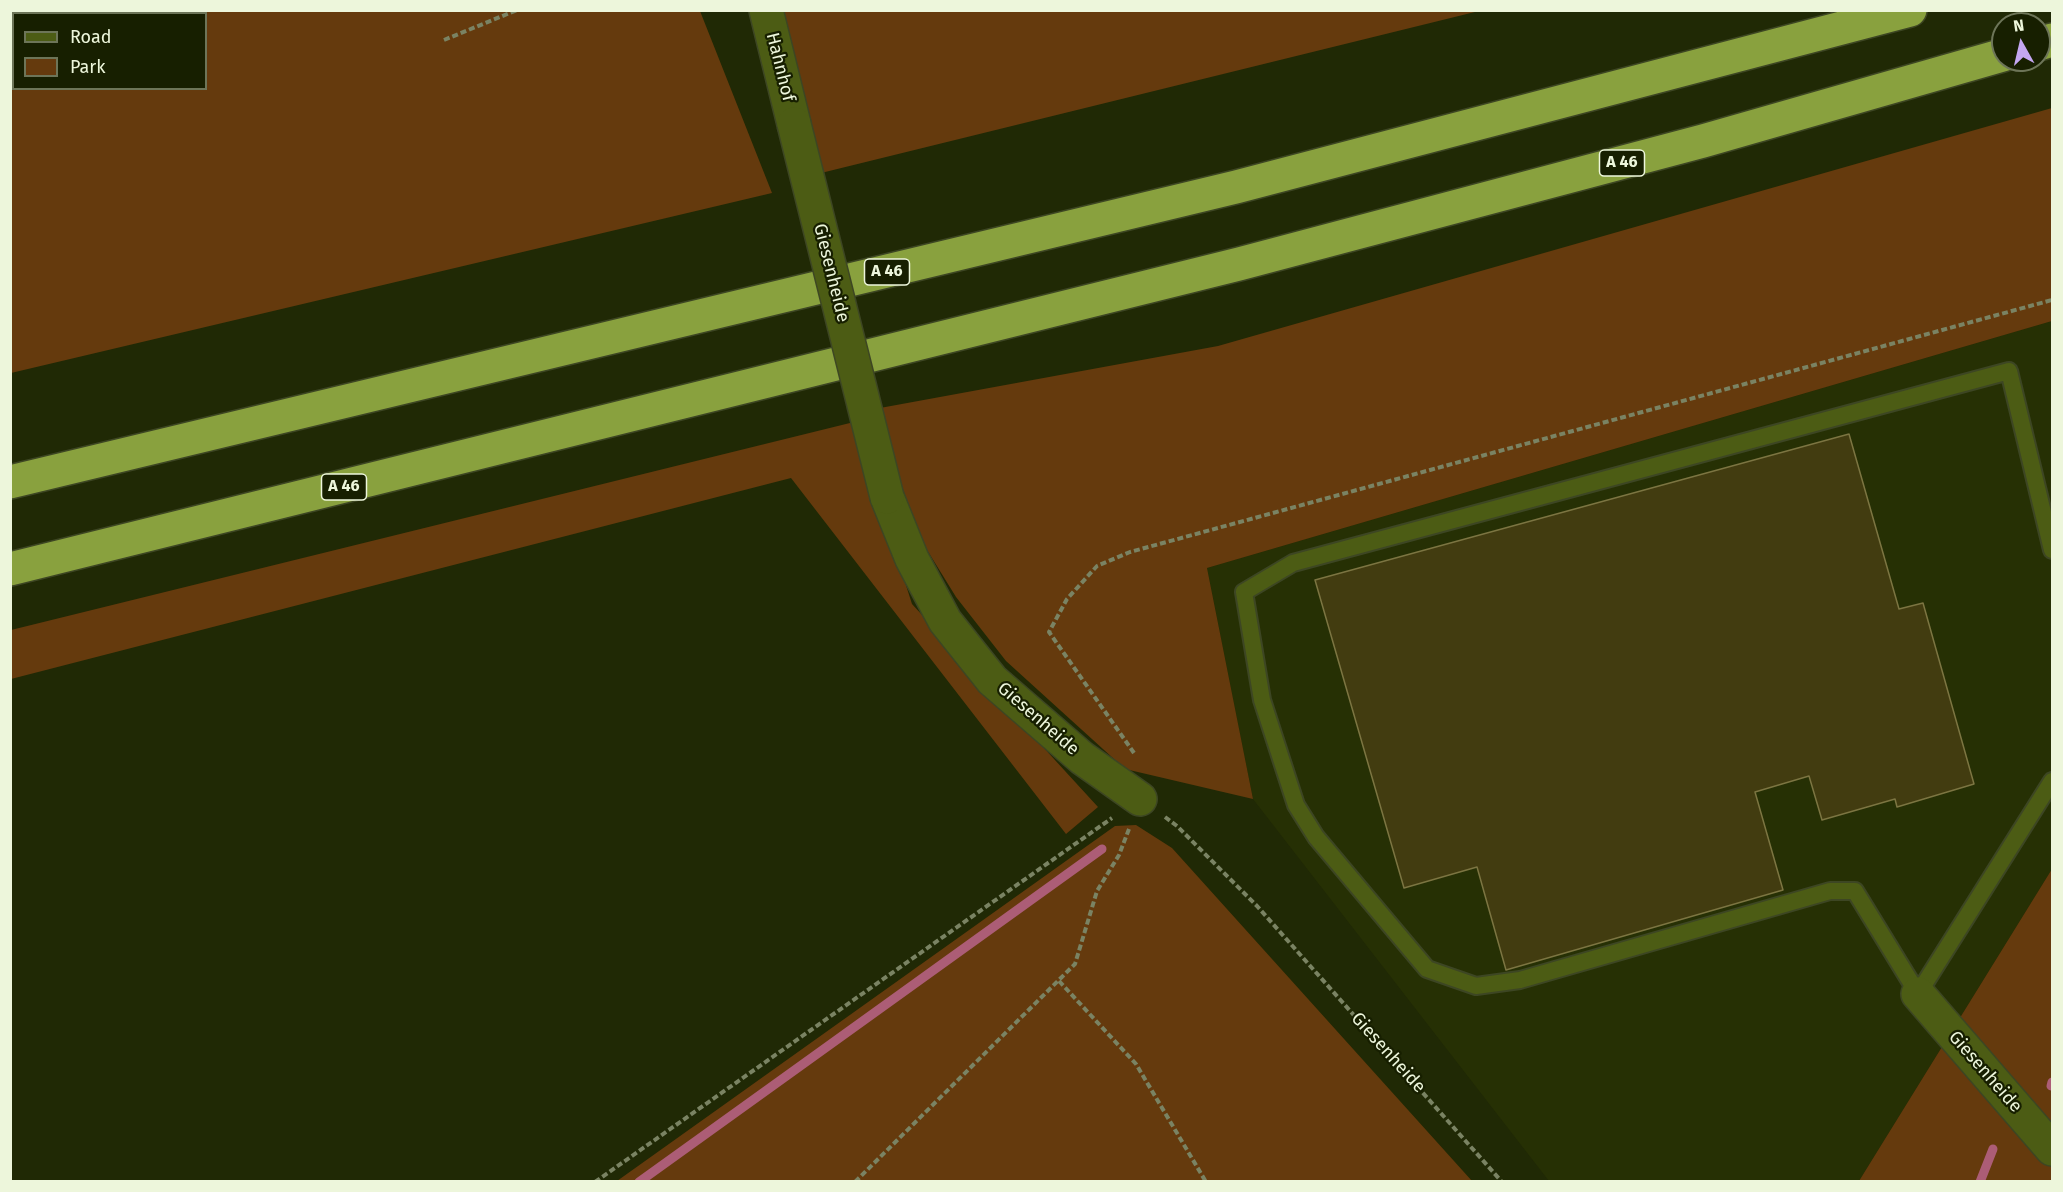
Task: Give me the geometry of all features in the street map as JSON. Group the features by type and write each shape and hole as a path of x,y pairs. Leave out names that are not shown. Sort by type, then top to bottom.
{"highway":[{"name":"A 46","path":"10,482 1236,187 1910,10"},
{"name":"A 46","path":"10,569 1228,267 1703,141 1991,58"}],"street":[{"name":"Hahnhof","path":"766,10 794,124"},
{"name":"Giesenheide","path":"794,124 887,497 912,559 945,621 992,680 1082,758 1140,799"},
{"name":"Giesenheide","path":"1918,994 2052,1149"}],"lane":[{"path":"2052,550 2009,371 1293,562 1244,592 1262,700 1296,805 1316,837 1427,969 1476,986 1520,980 1830,891 1854,891 1918,994 2052,781"}],"path":[{"path":"444,40 517,10"},
{"path":"855,1182 1074,964 1097,891 1119,855 1140,799 1142,768 1133,751 1050,632 1067,599 1096,566 1130,552 2052,300"},
{"path":"595,1182 1140,799"},
{"name":"Giesenheide","path":"1140,799 1177,826 1257,906 1502,1182"},
{"path":"1059,981 1136,1064 1206,1182"}],"shaded area":[{"path":"2052,321 2052,869 1859,1181 1549,1181 1253,799 1207,568"}],"green space":[{"path":"10,11 700,11 772,193 11,373"},
{"path":"780,11 1479,11 817,174"},
{"path":"2052,108 2052,321 1207,568 1253,799 1125,769 1006,661 956,597 911,524 880,408 1218,346"},
{"path":"854,422 912,604 1098,807 1066,834 791,478 11,679 11,630"},
{"path":"1136,825 1172,848 1472,1181 617,1181 1115,826"},
{"path":"2052,869 2052,1181 1859,1181"}],"building":[{"path":"1849,434 1899,609 1923,603 1974,784 1897,807 1895,799 1822,820 1809,776 1755,792 1783,890 1506,970 1477,867 1404,888 1315,580"}],"waterway":[{"path":"639,1182 1102,849"},
{"path":"2051,1086 2052,1082"},
{"path":"1980,1182 1993,1149"}]}
